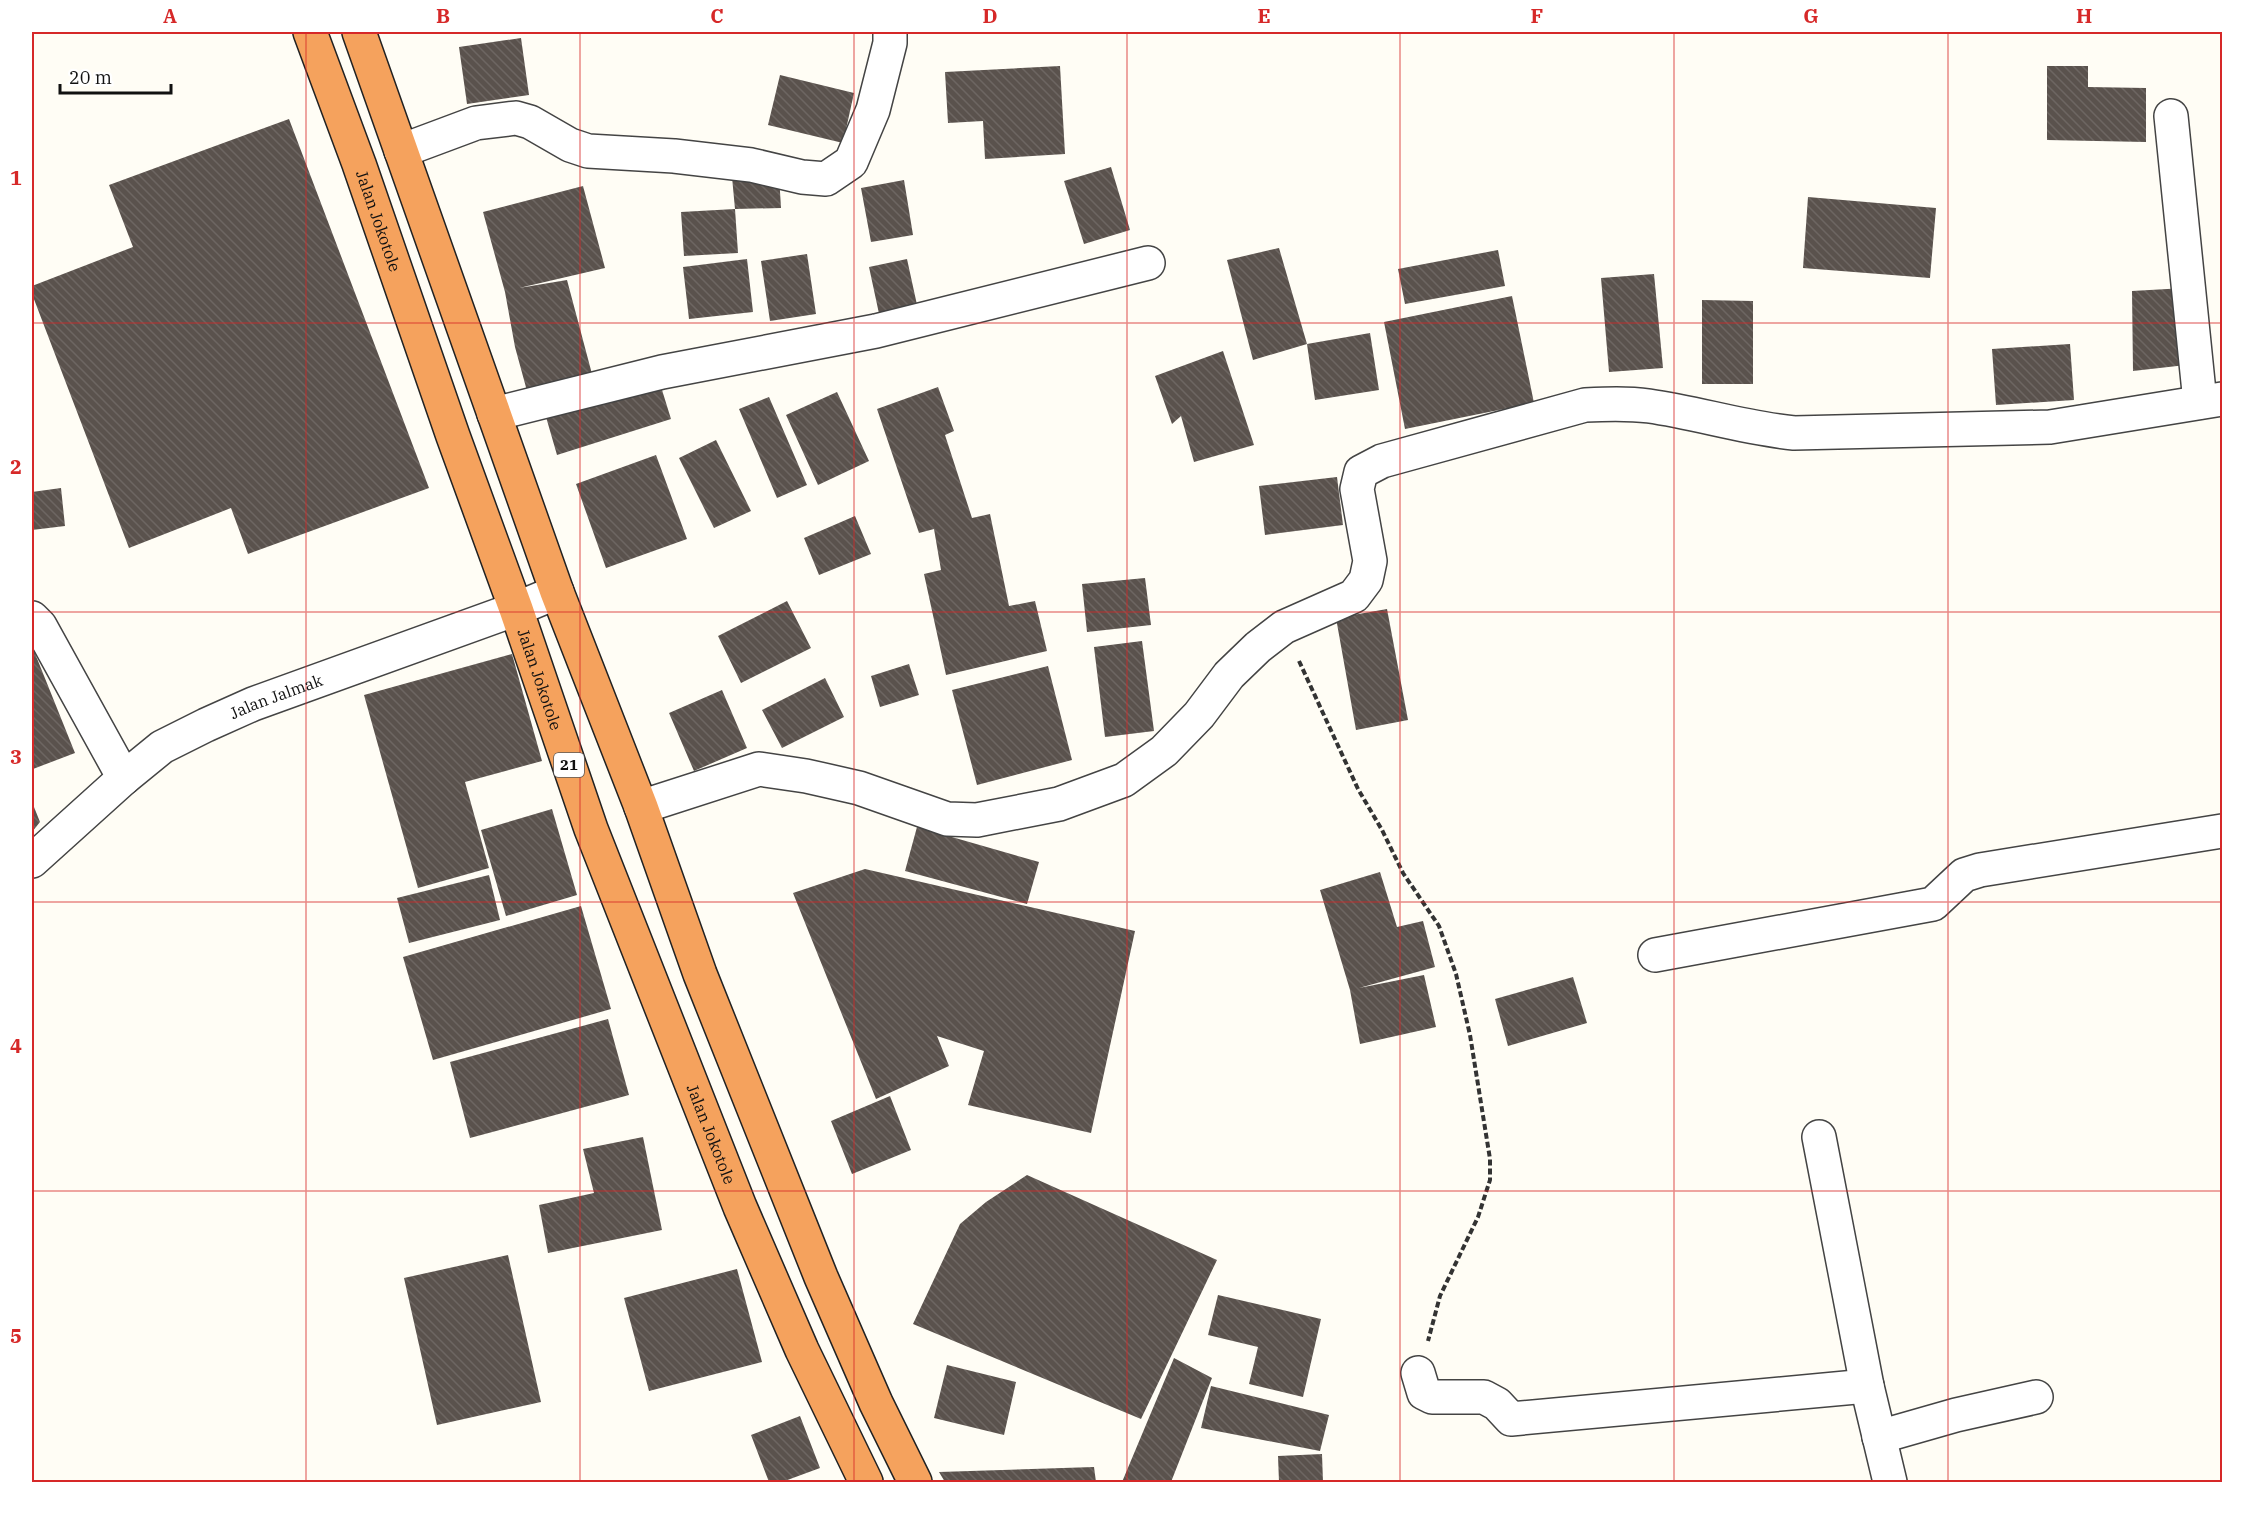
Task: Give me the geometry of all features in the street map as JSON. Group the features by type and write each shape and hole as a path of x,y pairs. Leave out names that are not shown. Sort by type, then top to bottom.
{"highway":[{"name":"Jalan Jokotole","path":"310,32 516,609 591,829 740,1207 802,1350 866,1482"},
{"path":"359,32 557,592 641,807 700,974 821,1276 876,1404 915,1482"}],"street":[{"path":"401,152 476,123 516,118 530,122 551,136 588,151 654,154 740,164 802,177 826,179 851,162 873,110 890,43 890,32"},
{"path":"641,807 759,769 806,776 859,788 947,819 976,820 1059,804 1124,780 1164,751 1199,715 1229,675 1258,647 1284,627 1354,596 1366,579 1370,561 1357,489 1361,472 1382,461 1585,405 1611,403 1649,406 1761,430 1794,433 2050,427 2211,401 2171,116"},
{"path":"494,414 662,372 876,331 1148,263"},
{"name":"Jalan Jalmak","path":"32,861 162,747 206,724 253,704 557,592"},
{"path":"32,618 40,626 124,778"},
{"path":"1655,955 1933,904 1964,875 1980,870 2223,831"},
{"path":"1819,1137 1867,1386 1890,1482"},
{"path":"1419,1373 1424,1393 1432,1397 1484,1397 1497,1404 1511,1419 1867,1386"},
{"path":"1879,1437 1956,1415 2036,1397"}],"path":[{"path":"1284,627 1358,789 1403,873 1439,926 1456,974 1470,1035 1490,1159 1490,1180 1478,1217 1440,1296 1419,1373"}],"building":[{"path":"521,38 529,95 467,104 459,47"},
{"path":"1060,66 1065,154 985,159 983,121 948,123 945,72"},
{"path":"2047,66 2088,66 2088,87 2146,88 2146,142 2047,140"},
{"path":"780,75 854,93 843,143 768,125"},
{"path":"289,119 429,488 248,554 231,508 129,548 32,294 32,286 133,247 109,185"},
{"path":"1111,167 1130,230 1084,244 1064,181"},
{"path":"779,175 781,208 735,209 732,177"},
{"path":"904,180 913,235 871,242 861,188"},
{"path":"583,186 605,268 519,288 567,280 592,374 527,391 515,347 505,292 483,212"},
{"path":"1808,197 1936,208 1930,278 1803,268"},
{"path":"735,209 738,253 684,256 681,212"},
{"path":"1279,248 1307,344 1253,360 1227,260"},
{"path":"1498,250 1505,286 1405,304 1398,269"},
{"path":"807,254 816,314 770,321 761,261"},
{"path":"747,259 753,312 689,319 683,267"},
{"path":"907,259 919,314 881,323 869,267"},
{"path":"1654,274 1663,368 1609,372 1601,278"},
{"path":"2185,288 2186,365 2133,371 2132,291"},
{"path":"1512,296 1534,403 1405,429 1384,322"},
{"path":"1702,300 1753,301 1753,384 1702,384"},
{"path":"1370,333 1379,390 1315,400 1307,344"},
{"path":"2070,344 2074,400 1996,405 1992,349"},
{"path":"1223,351 1254,445 1194,462 1181,416 1172,424 1155,376"},
{"path":"658,377 671,419 557,455 544,410"},
{"path":"938,387 954,431 945,435 972,518 990,514 1009,606 1035,601 1047,651 946,675 924,574 941,570 934,529 919,533 877,409"},
{"path":"837,392 869,461 818,485 786,415"},
{"path":"769,397 807,485 777,498 739,409"},
{"path":"716,440 751,511 714,528 679,458"},
{"path":"656,455 687,539 606,568 576,484"},
{"path":"1337,477 1343,525 1265,535 1259,486"},
{"path":"61,488 65,526 32,530 32,492"},
{"path":"855,516 871,554 819,575 804,538"},
{"path":"1145,578 1151,625 1087,632 1082,584"},
{"path":"787,601 811,648 741,683 718,636"},
{"path":"1387,609 1408,720 1356,730 1336,618"},
{"path":"1142,641 1154,731 1105,737 1094,647"},
{"path":"32,646 75,753 33,769 32,765"},
{"path":"512,654 542,761 465,782 489,868 418,888 364,695"},
{"path":"909,664 919,695 880,707 871,676"},
{"path":"1048,666 1072,760 977,785 952,690"},
{"path":"825,678 844,717 782,748 762,710"},
{"path":"722,690 747,748 694,771 669,713"},
{"path":"32,802 40,822 32,832"},
{"path":"552,809 577,895 506,916 481,830"},
{"path":"917,827 1039,862 1027,904 905,871"},
{"path":"865,869 1135,931 1091,1133 968,1105 984,1051 937,1036 949,1066 876,1099 793,893"},
{"path":"1380,872 1397,927 1423,921 1435,967 1359,988 1424,975 1436,1027 1360,1044 1350,990 1320,890"},
{"path":"489,875 500,920 409,943 397,898"},
{"path":"581,906 611,1009 433,1060 403,957"},
{"path":"1573,977 1587,1023 1508,1046 1495,999"},
{"path":"608,1019 629,1095 470,1138 450,1062"},
{"path":"890,1096 911,1150 852,1174 831,1121"},
{"path":"643,1137 662,1230 548,1253 539,1205 594,1193 583,1149"},
{"path":"1027,1175 1217,1260 1141,1419 913,1324 960,1224 986,1202"},
{"path":"508,1255 541,1402 437,1425 404,1278"},
{"path":"737,1269 762,1362 649,1391 624,1298"},
{"path":"1218,1295 1321,1319 1303,1397 1249,1384 1258,1347 1208,1335"},
{"path":"1174,1358 1212,1378 1171,1482 1122,1482"},
{"path":"947,1365 1016,1382 1004,1435 934,1418"},
{"path":"1211,1386 1329,1415 1320,1451 1201,1428"},
{"path":"800,1416 820,1468 782,1482 769,1482 751,1435"},
{"path":"1322,1454 1323,1482 1279,1482 1278,1456"},
{"path":"1094,1467 1096,1482 945,1482 939,1472"}]}
